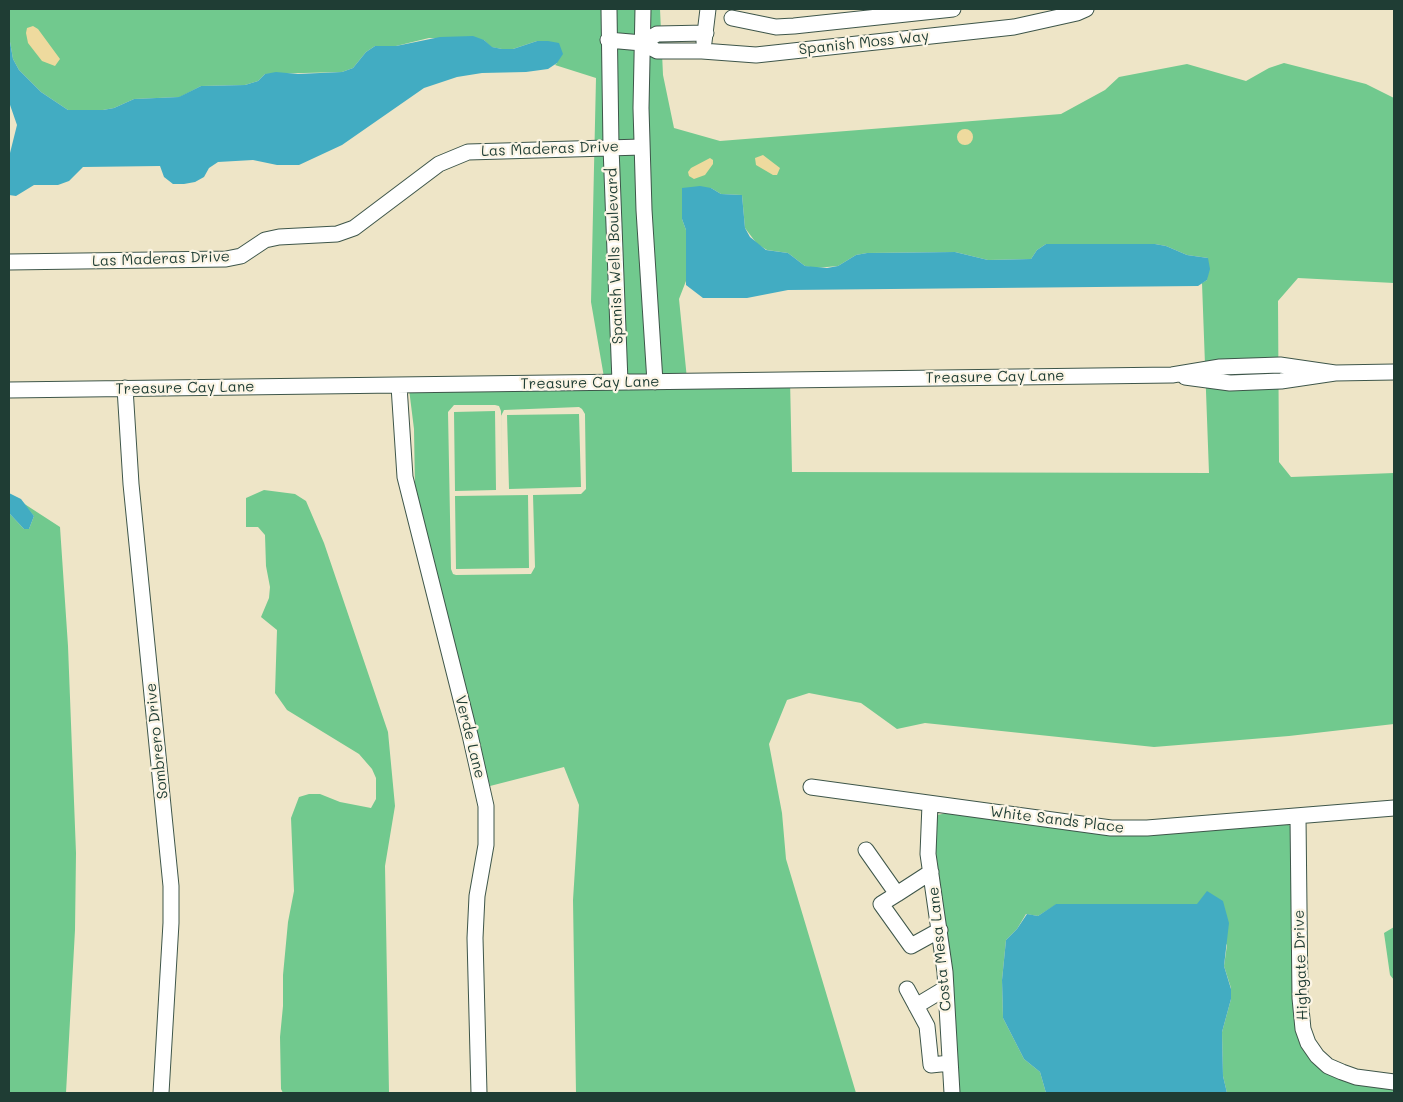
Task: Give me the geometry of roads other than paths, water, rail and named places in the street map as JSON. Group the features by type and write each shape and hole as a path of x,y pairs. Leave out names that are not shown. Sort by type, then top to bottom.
{"street":[{"name":"Spanish Wells Boulevard","path":"609,9 611,147 620,382"},
{"name":"Spanish Wells Boulevard","path":"642,9 642,147 655,382"},
{"path":"702,51 708,9"},
{"name":"Spanish Moss Way","path":"732,18 776,26 794,26 953,9"},
{"name":"Spanish Moss Way","path":"608,40 642,43 657,52 702,51 756,55 1014,27 1069,15 1086,9"},
{"name":"Spanish Moss Way","path":"642,43 657,34 706,33"},
{"name":"Las Maderas Drive","path":"9,262 226,259 241,256 265,240 279,237 337,234 354,228 438,164 468,152 642,147"},
{"name":"Treasure Cay Lane","path":"9,390 1172,375 1230,383 1281,381 1336,373 1394,372"},
{"name":"Verde Lane","path":"399,386 405,477 486,806 486,845 477,896 474,938 479,1093"},
{"name":"Sombrero Drive","path":"125,388 131,484 171,886 172,922 160,1093"},
{"name":"White Sands Place","path":"811,787 1111,828 1147,828 1394,808"},
{"name":"Costa Mesa Lane","path":"930,804 928,854 940,930 946,988 952,1093"},
{"name":"Highgate Drive","path":"1298,817 1300,998 1303,1029 1308,1043 1317,1056 1328,1066 1356,1077 1394,1082"},
{"path":"866,850 897,894"},
{"path":"931,872 882,904 911,946 940,930"},
{"path":"916,1006 946,988"},
{"path":"907,989 927,1026 932,1065 950,1063"}],"water":[{"path":"9,36 13,59 19,70 41,92 68,110 103,110 114,108 134,99 179,97 201,86 245,85 258,81 265,74 276,72 298,74 342,72 353,68 366,52 375,46 396,46 440,37 473,36 484,40 492,47 502,49 513,49 537,41 548,41 559,43 563,54 557,63 548,69 526,72 482,73 457,77 424,88 342,145 299,165 277,165 253,160 218,162 209,168 204,177 195,182 184,184 173,184 164,177 160,166 83,167 69,181 58,185 34,185 16,196 9,195 9,157 17,125 9,102"},
{"path":"700,186 711,188 721,194 742,195 745,228 750,237 766,250 788,253 805,266 827,268 838,266 856,255 867,253 955,252 988,260 1031,259 1037,250 1046,244 1155,244 1166,246 1187,255 1208,258 1210,269 1207,280 1198,286 788,290 747,298 703,298 686,285 686,230 682,219 682,188"},
{"path":"9,493 21,499 34,516 29,529 24,529 9,513"},
{"path":"1207,891 1223,901 1229,923 1224,966 1231,989 1231,999 1222,1032 1223,1076 1227,1093 1046,1093 1040,1072 1024,1059 1003,1018 1002,980 1006,940 1017,929 1027,914 1038,916 1056,904 1197,904"}]}
